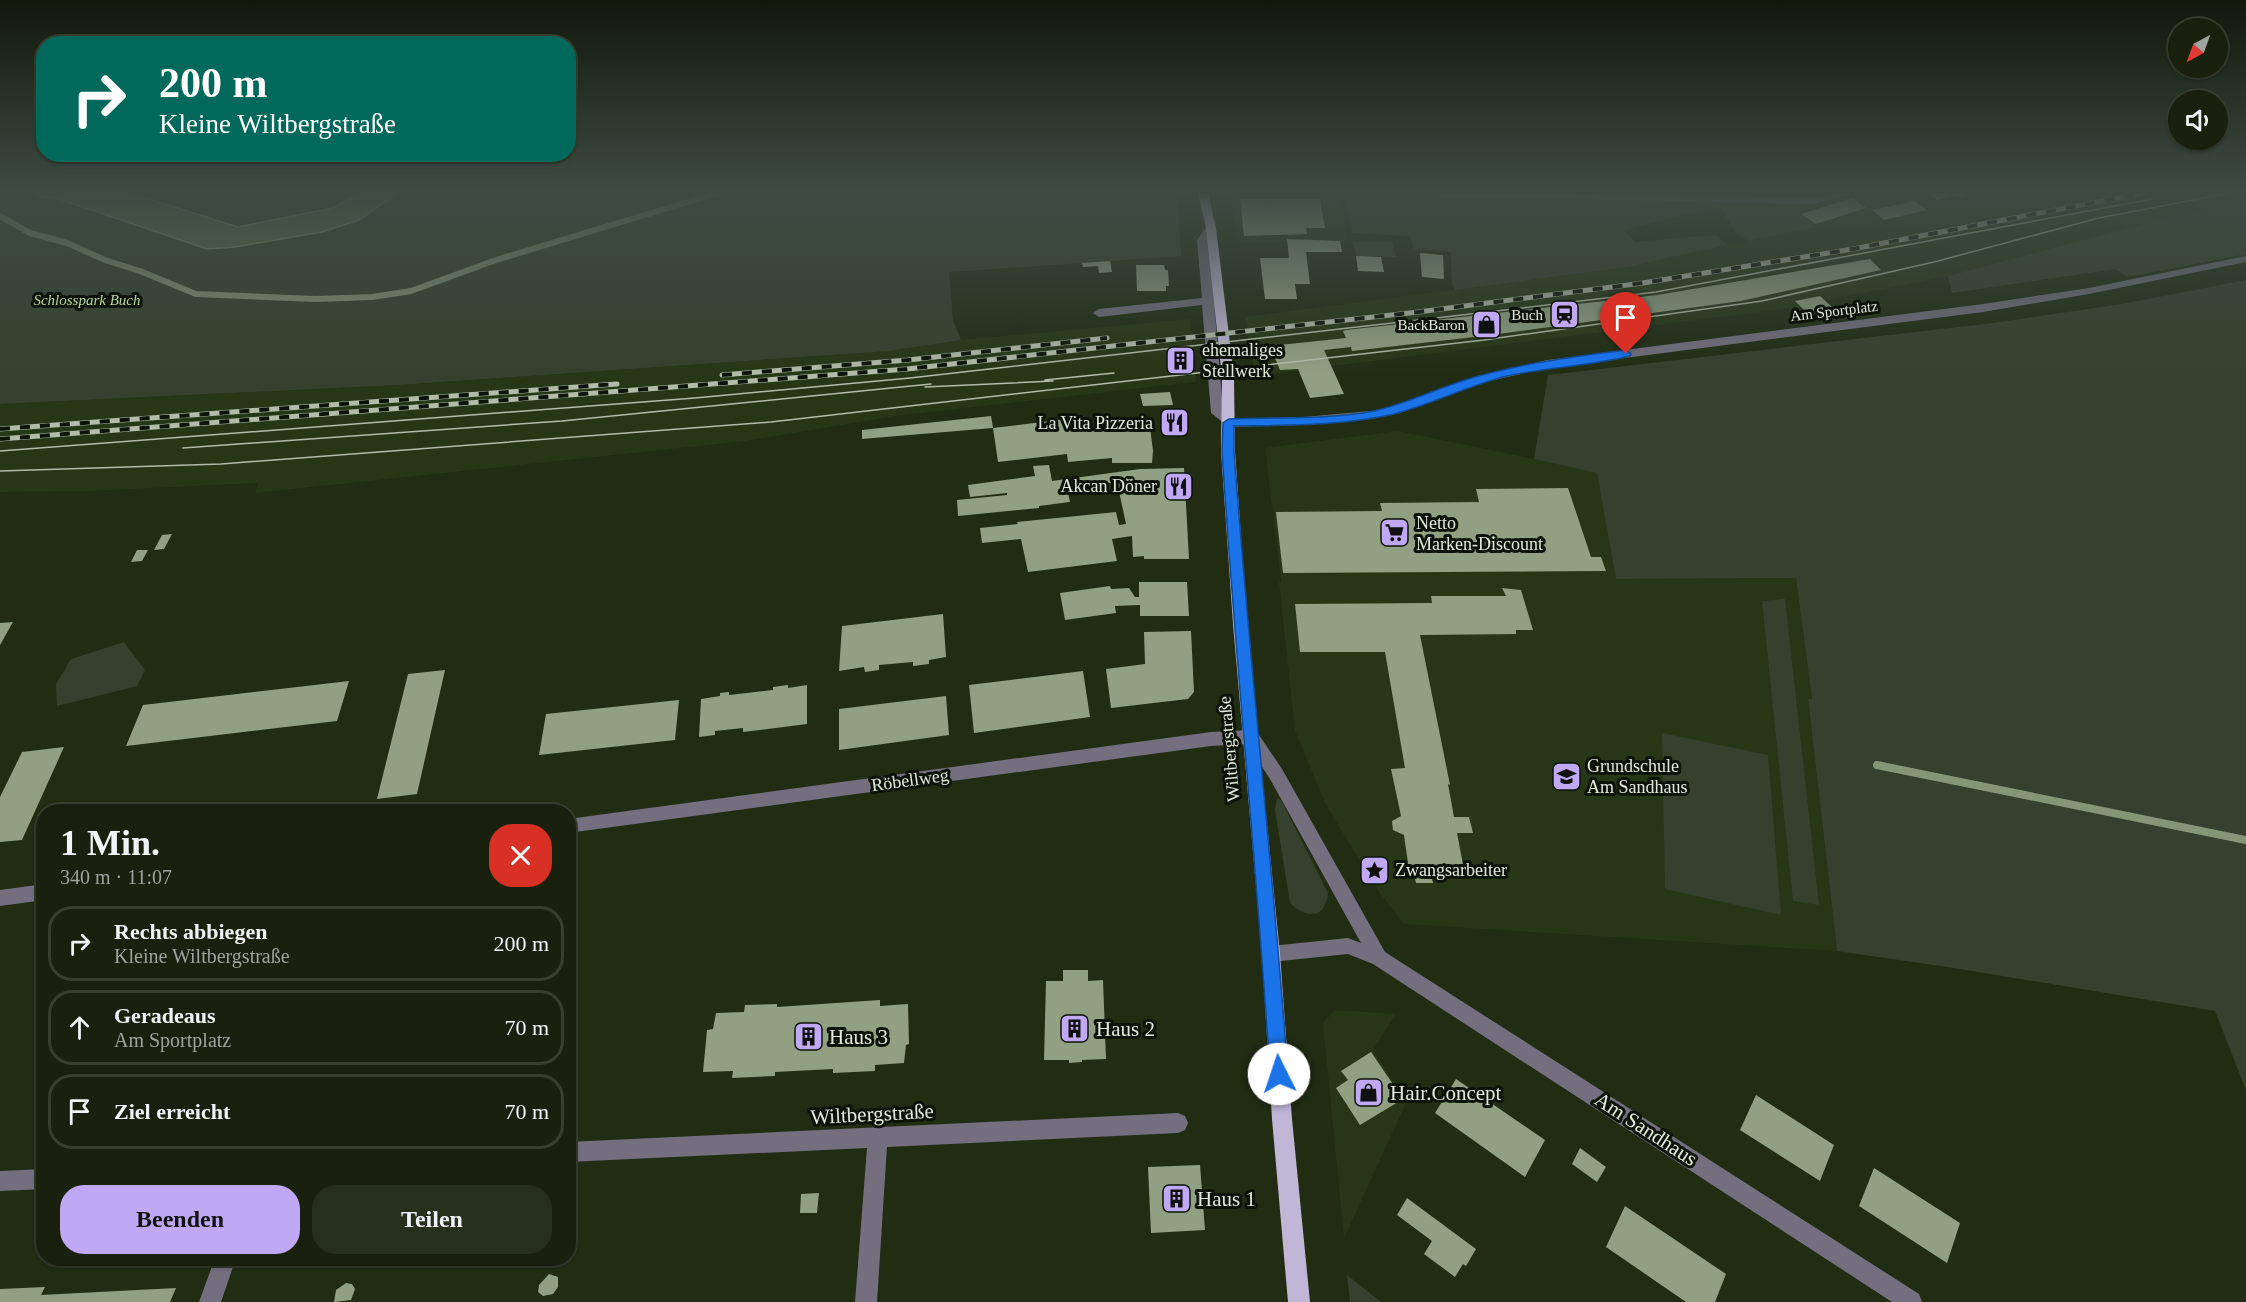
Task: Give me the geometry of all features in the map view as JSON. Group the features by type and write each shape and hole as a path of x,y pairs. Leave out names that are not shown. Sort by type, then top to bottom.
{"main road":[{"name":"Wiltbergstraße","path":"1214,254 1228,377 1228,451 1239,624 1271,954 1282,1119 1299,1302"}],"street":[{"path":"1204,254 1217,414 1229,423"},
{"name":"Am Sportplatz","path":"1229,423 1348,418 1396,410 1482,379 1547,364 1983,308 2090,291 2246,259"},
{"path":"1099,312 1208,301"},
{"name":"Röbellweg","path":"576,825 1196,741 1251,737"},
{"name":"Am Sandhaus","path":"1251,737 1276,774 1380,958"},
{"path":"0,898 36,893"},
{"name":"Am Sandhaus","path":"1271,954 1348,946 1380,958 1911,1302"},
{"name":"Wiltbergstraße","path":"576,1152 1178,1123"},
{"path":"866,1302 878,1138"},
{"path":"0,1181 36,1179"},
{"path":"210,1302 223,1266"}],"shaded area":[{"path":"1689,254 2032,254 1948,276 1783,309 1255,376 1245,317 1627,267"},
{"path":"1190,319 1196,382 895,416 745,441 255,493 258,483 89,491 0,492 0,404 399,385 889,351 961,340"},
{"name":"Grundschule Am Sandhaus","path":"1398,431 1597,472 1616,579 1796,578 1812,700 1808,700 1837,951 1404,924 1379,892 1326,805 1295,731 1265,448"},
{"path":"1335,1010 1396,1014 1373,1050 1407,1101 1344,1238 1323,1023"}],"green space":[{"name":"Schlosspark Buch","path":"0,254 1181,254 1181,256 949,272 953,320 961,340 889,351 399,385 0,404"},
{"path":"1356,254 1395,254 1396,257 1356,256"},
{"path":"1451,254 1688,254 1627,267 1455,290 1452,284"},
{"path":"2032,254 2246,254 2127,277 2116,269 1952,293 1948,276"},
{"path":"2246,280 2246,1090 2215,1011 1837,951 1808,699 1812,699 1796,578 1616,579 1597,473 1534,459 1548,375 1993,323 2122,304"},
{"path":"1785,599 1819,905 1793,901 1762,601"},
{"path":"124,642 145,670 137,686 57,706 56,684 71,659"},
{"path":"1662,733 1768,755 1781,915 1665,889"},
{"path":"1277,798 1281,800 1328,893 1323,908 1314,914 1302,912 1290,903 1275,810"},
{"path":"1347,1275 1381,1302 1350,1302"}],"building":[{"path":"1289,254 1306,254 1310,284 1295,284 1297,299 1265,299 1260,258 1289,258"},
{"path":"1420,254 1443,255 1444,279 1422,277"},
{"path":"1356,256 1381,257 1384,272 1358,271"},
{"path":"1870,259 1881,270 1741,301 1483,336 1352,351 1351,347 1324,350 1344,394 1310,398 1298,369 1280,370 1270,346 1346,338 1343,331 1346,330 1657,295"},
{"path":"1110,261 1112,272 1099,273 1098,266 1083,267 1082,263"},
{"path":"1136,265 1164,265 1165,270 1168,270 1169,286 1166,286 1166,291 1137,291"},
{"path":"1820,296 1840,315 1814,320 1795,301"},
{"name":"ehemaliges Stellwerk","path":"1188,352 1193,367 1174,369 1168,354"},
{"path":"1170,392 1173,405 1143,406 1140,394"},
{"name":"La Vita Pizzeria","path":"1165,412 1181,412 1183,434 1166,435"},
{"path":"991,416 993,428 862,439 862,430"},
{"path":"1066,419 1067,426 1083,424 1084,430 1144,423 1150,427 1152,463 1112,463 1112,458 1068,462 1067,454 998,462 993,428"},
{"path":"1049,465 1052,481 1140,469 1184,468 1189,559 1133,557 1132,536 1112,539 1117,561 1028,572 1021,539 982,543 980,528 1018,524 1017,522 1116,512 1119,525 1126,524 1117,482 1067,488 1070,502 1039,506 1039,508 958,516 957,500 1007,495 1007,493 970,497 968,485 1035,476 1033,466"},
{"path":"1568,488 1591,557 1601,557 1606,571 1283,573 1276,512 1382,511 1380,503 1479,502 1476,489"},
{"path":"172,534 164,549 154,550 162,535"},
{"path":"137,550 148,550 142,561 131,562"},
{"path":"1139,582 1187,582 1189,616 1140,616 1140,605 1115,606 1116,613 1065,620 1060,593 1110,586 1111,589 1129,588 1135,597 1139,597"},
{"path":"1502,588 1521,590 1533,630 1516,630 1516,634 1420,635 1450,785 1448,784 1454,817 1469,817 1473,833 1457,833 1464,870 1430,871 1433,883 1416,883 1413,870 1409,870 1404,835 1393,830 1392,821 1401,816 1391,769 1405,768 1385,652 1300,652 1295,604 1432,603 1431,596 1506,596"},
{"path":"943,614 946,657 929,660 929,664 913,666 913,662 879,665 879,670 865,672 864,667 839,671 842,626"},
{"path":"13,622 0,645 0,623"},
{"path":"1191,631 1194,692 1188,699 1111,708 1106,669 1145,664 1144,632"},
{"path":"445,670 417,794 377,799 408,674"},
{"path":"1083,671 1090,717 974,733 969,685"},
{"path":"349,681 337,721 126,746 143,705"},
{"path":"788,685 788,688 807,685 807,724 743,732 743,728 715,731 715,735 699,737 701,699 720,696 720,693 729,692 729,695 773,690 773,687"},
{"path":"946,696 949,735 839,750 839,709"},
{"path":"679,700 675,740 539,755 546,714"},
{"path":"64,747 38,804 36,804 36,809 22,840 0,842 0,797 22,752"},
{"name":"Haus 2","path":"1063,970 1088,970 1088,981 1103,980 1106,1059 1069,1063 1069,1060 1044,1060 1046,981 1063,981"},
{"name":"Haus 3","path":"880,1000 880,1006 908,1004 909,1044 906,1045 904,1063 875,1065 875,1071 833,1073 833,1069 775,1072 775,1076 732,1078 733,1071 703,1072 707,1030 713,1029 716,1013 744,1012 745,1005 777,1004 777,1007"},
{"name":"Hair.Concept","path":"1371,1052 1403,1099 1360,1125 1336,1088 1348,1080 1341,1071"},
{"path":"1456,1079 1545,1140 1525,1177 1435,1113"},
{"path":"1756,1095 1834,1145 1820,1181 1740,1130"},
{"path":"1580,1148 1606,1167 1597,1182 1572,1164"},
{"name":"Haus 1","path":"1200,1165 1205,1230 1151,1233 1148,1167"},
{"path":"1874,1168 1960,1223 1947,1263 1859,1206"},
{"path":"819,1193 817,1213 800,1213 801,1194"},
{"path":"1407,1198 1476,1249 1466,1266 1463,1264 1455,1277 1424,1254 1432,1241 1397,1215"},
{"path":"1625,1206 1726,1274 1715,1302 1686,1302 1606,1247"},
{"path":"549,1274 558,1277 558,1287 553,1294 543,1296 538,1292 539,1285"},
{"path":"346,1283 352,1284 355,1289 351,1300 334,1302 336,1290"},
{"path":"45,1287 41,1295 176,1288 170,1302 0,1302 0,1289"}],"waterway":[{"path":"91,254 196,294 315,299 372,297 411,291 517,254"},
{"path":"1877,765 2246,840"}],"tram line":[{"path":"0,451 695,398 910,378 1656,292 1860,254"},
{"path":"0,471 221,464 771,422 1484,340 1762,301 1965,254"},
{"path":"1045,380 1114,373"},
{"path":"925,387 1053,381"},
{"path":"183,448 562,421 931,384"}],"railway":[{"path":"0,439 907,369 1418,312 1643,283 1824,254"},
{"path":"722,375 908,360 1107,338"},
{"path":"0,429 617,384"}],"place":[{"name":"Buch","path":"1564,315"},
{"name":"BackBaron","path":"1486,325"},
{"name":"ehemaliges Stellwerk","path":"1181,360"},
{"name":"La Vita Pizzeria","path":"1174,423"},
{"name":"Akcan Döner","path":"1178,486"},
{"name":"Netto Marken-Discount","path":"1395,533"},
{"name":"Grundschule Am Sandhaus","path":"1566,776"},
{"name":"Zwangsarbeiter","path":"1374,870"},
{"name":"Haus 2","path":"1075,1029"},
{"name":"Haus 3","path":"808,1037"},
{"name":"Hair.Concept","path":"1369,1093"},
{"name":"Haus 1","path":"1176,1199"}],"route":[{"path":"1279,1074 1271,954 1239,624 1238,576 1228,451 1229,423 1304,421 1371,415 1396,410 1455,387 1506,373 1547,364 1626,354"}]}
